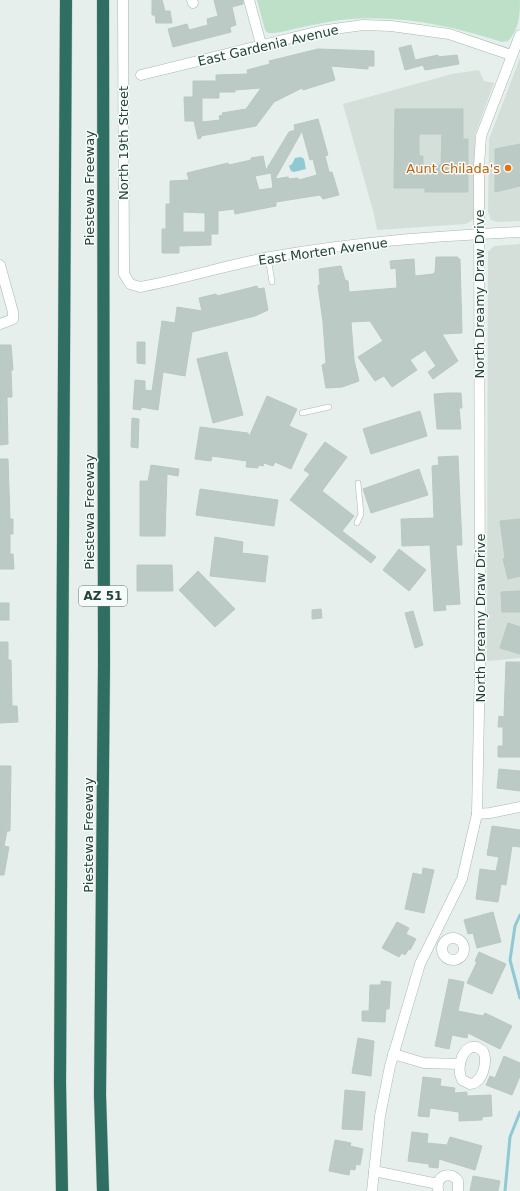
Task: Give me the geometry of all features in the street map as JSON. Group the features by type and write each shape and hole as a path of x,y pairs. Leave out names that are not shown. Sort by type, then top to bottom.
{"highway":[{"name":"Piestewa Freeway","path":"62,1191 60,1083 66,0"},
{"name":"Piestewa Freeway","path":"103,1191 100,1095 104,664 104,0"}],"street":[{"name":"North 19th Street","path":"123,0 124,274 130,284"},
{"path":"249,0 261,44"},
{"name":"East Gardenia Avenue","path":"141,75 261,44 320,31 363,25 391,26 449,34 512,55"},
{"name":"North Dreamy Draw Drive","path":"372,1191 380,1116 393,1054 420,964 462,879 477,814 480,661 479,166 481,136 520,35"},
{"name":"East Morten Avenue","path":"130,284 140,287 153,285 204,271 268,258 363,244 520,232"},
{"path":"0,265 13,312 13,319 0,324"},
{"path":"477,814 490,814 518,807"},
{"path":"433,939 443,944"},
{"path":"393,1054 424,1062 460,1064"},
{"path":"374,1171 438,1188 441,1177 452,1175 458,1181 458,1191"}],"lane":[{"path":"268,258 272,282"},
{"path":"302,413 329,408"},
{"path":"357,523 361,514 358,483"}],"shaded area":[{"path":"520,58 520,221 497,222 491,220 488,212 489,139"},
{"path":"479,70 484,81 494,83 475,134 474,219 466,224 377,230 374,214 343,104 452,74"},
{"path":"520,244 520,658 487,661 488,252 494,246"}],"green space":[{"path":"257,0 520,0 519,17 515,32 508,41 502,42 422,22 381,19 340,20 268,33 265,30"}],"water":[{"path":"301,157 304,159 306,169 294,172 291,171 289,166 295,158"}],"building":[{"path":"152,0 162,0 165,11 170,11 172,23 156,23 155,15 152,15"},
{"path":"214,0 243,0 243,4 232,7 236,25 230,27 231,32 173,47 168,29 187,24 189,30 208,25 207,19 218,16"},
{"path":"411,45 415,60 438,55 438,57 457,55 459,64 425,70 423,65 405,70 399,48"},
{"path":"318,49 374,51 374,66 368,66 368,69 331,66 335,80 303,90 302,88 274,102 256,126 201,136 201,138 198,139 194,121 185,121 184,97 193,97 193,81 216,81 216,75 248,74 247,70 270,64 269,61","holes":["261,88 246,109 222,113 223,115 219,116 220,120 202,122 202,98 219,98 219,92 235,92 235,90"]},
{"path":"395,109 463,109 463,139 468,139 468,192 425,192 425,188 394,188","holes":["419,134 442,134 441,165 423,165 423,156 419,156"]},
{"path":"318,119 328,155 325,156 329,172 332,172 339,195 323,199 320,195 276,202 276,206 235,214 234,209 218,211 218,234 211,234 211,245 179,246 179,253 162,253 162,229 166,229 166,204 170,204 170,181 189,180 187,173 228,163 229,165 263,156 266,170 289,132 295,130 294,125","holes":["302,131 310,160 313,159 317,175 299,180 298,178 289,179 288,177 275,179","271,173 273,188 259,190 255,176","183,212 205,213 205,232 183,232"]},
{"name":"Aunt Chilada's","path":"520,144 520,186 495,192 495,149"},
{"path":"436,257 458,257 458,259 460,259 462,333 442,334 458,361 433,379 428,372 436,366 425,350 410,360 417,370 392,387 384,376 375,381 358,357 383,341 370,321 351,322 354,360 359,381 342,387 326,388 322,365 326,363 323,322 318,286 320,284 319,269 341,266 345,280 348,281 349,292 397,288 396,268 391,269 390,261 414,259 415,276 433,274 435,272"},
{"path":"257,286 258,289 264,288 268,310 255,316 192,332 185,376 163,372 158,410 141,407 141,410 133,409 135,380 145,381 145,390 152,391 162,321 175,323 177,307 202,311 199,298 216,294 217,296"},
{"path":"137,342 145,342 145,364 137,363"},
{"path":"0,345 11,345 13,370 11,370 12,397 7,397 8,444 0,445"},
{"path":"227,352 243,415 213,423 197,359"},
{"path":"461,393 462,408 459,408 461,429 437,429 434,394"},
{"path":"267,396 297,409 289,426 307,434 291,469 275,462 273,466 264,463 263,466 258,465 258,468 246,467 247,461 212,456 211,461 195,459 200,427 248,433 249,437"},
{"path":"420,411 427,436 371,454 363,429"},
{"path":"132,418 139,419 138,448 131,447"},
{"path":"325,442 347,457 322,491 354,516 342,531 376,557 371,563 290,500 310,474 304,470"},
{"path":"458,456 462,545 456,545 460,604 445,605 446,610 434,611 430,545 402,546 401,519 434,518 432,466 439,465 438,457"},
{"path":"0,459 8,459 10,519 13,519 13,534 10,534 10,554 13,554 14,569 0,569"},
{"path":"151,465 179,469 178,476 167,474 165,536 140,536 140,481 148,481"},
{"path":"419,469 428,495 371,513 363,489"},
{"path":"200,489 278,500 274,526 196,515"},
{"path":"520,519 520,576 508,579 503,559 505,558 500,521"},
{"path":"215,537 243,542 242,553 268,556 265,582 210,576"},
{"path":"399,549 426,570 409,591 383,570"},
{"path":"137,565 172,565 173,591 137,591"},
{"path":"198,571 235,609 215,627 179,590"},
{"path":"520,591 520,612 502,612 501,592"},
{"path":"0,603 9,603 9,620 0,620"},
{"path":"321,609 322,618 312,619 312,610"},
{"path":"413,611 423,645 415,648 405,613"},
{"path":"508,623 520,627 520,654 500,648"},
{"path":"0,642 8,642 8,660 11,660 12,706 17,706 18,722 0,723"},
{"path":"506,662 520,662 520,757 498,757 498,746 503,746 503,727 498,727 499,716 504,717"},
{"path":"0,766 11,766 10,831 7,831 4,846 9,847 4,875 0,875"},
{"path":"499,769 520,771 520,791 497,788"},
{"path":"492,826 520,830 520,847 512,846 506,885 501,884 498,902 476,899 480,869 496,871 499,857 487,855"},
{"path":"423,868 434,870 424,913 405,909 413,873 422,875"},
{"path":"493,912 501,942 477,948 473,933 468,934 464,920"},
{"path":"397,922 409,928 406,934 416,939 410,950 409,949 405,955 402,953 399,957 382,948"},
{"path":"479,952 506,964 492,994 467,983 477,962 475,961"},
{"path":"449,979 464,982 458,1011 483,1016 485,1013 512,1026 500,1049 468,1033 467,1038 452,1035 449,1049 435,1046"},
{"path":"381,981 391,982 389,1009 386,1009 385,1022 362,1021 362,1011 369,1011 370,985 381,985"},
{"path":"358,1038 374,1041 371,1076 352,1073"},
{"path":"504,1056 520,1063 520,1076 512,1095 486,1085 490,1076 495,1078"},
{"path":"423,1077 441,1079 440,1086 455,1088 454,1093 467,1092 467,1096 491,1095 492,1116 482,1117 482,1120 459,1121 459,1112 430,1108 429,1117 418,1116"},
{"path":"345,1090 365,1092 362,1130 342,1129"},
{"path":"412,1132 428,1134 427,1143 447,1145 450,1137 482,1146 475,1170 439,1159 438,1168 429,1167 429,1164 408,1161"},
{"path":"335,1140 351,1143 350,1146 363,1149 360,1165 356,1164 355,1170 350,1169 349,1175 329,1171"},
{"path":"473,1176 500,1181 498,1191 470,1191"}],"waterway":[{"path":"520,915 515,926 510,960 520,998"},
{"path":"505,1191 510,1137 520,1112"}],"place":[{"name":"Aunt Chilada's","path":"508,168"}]}
